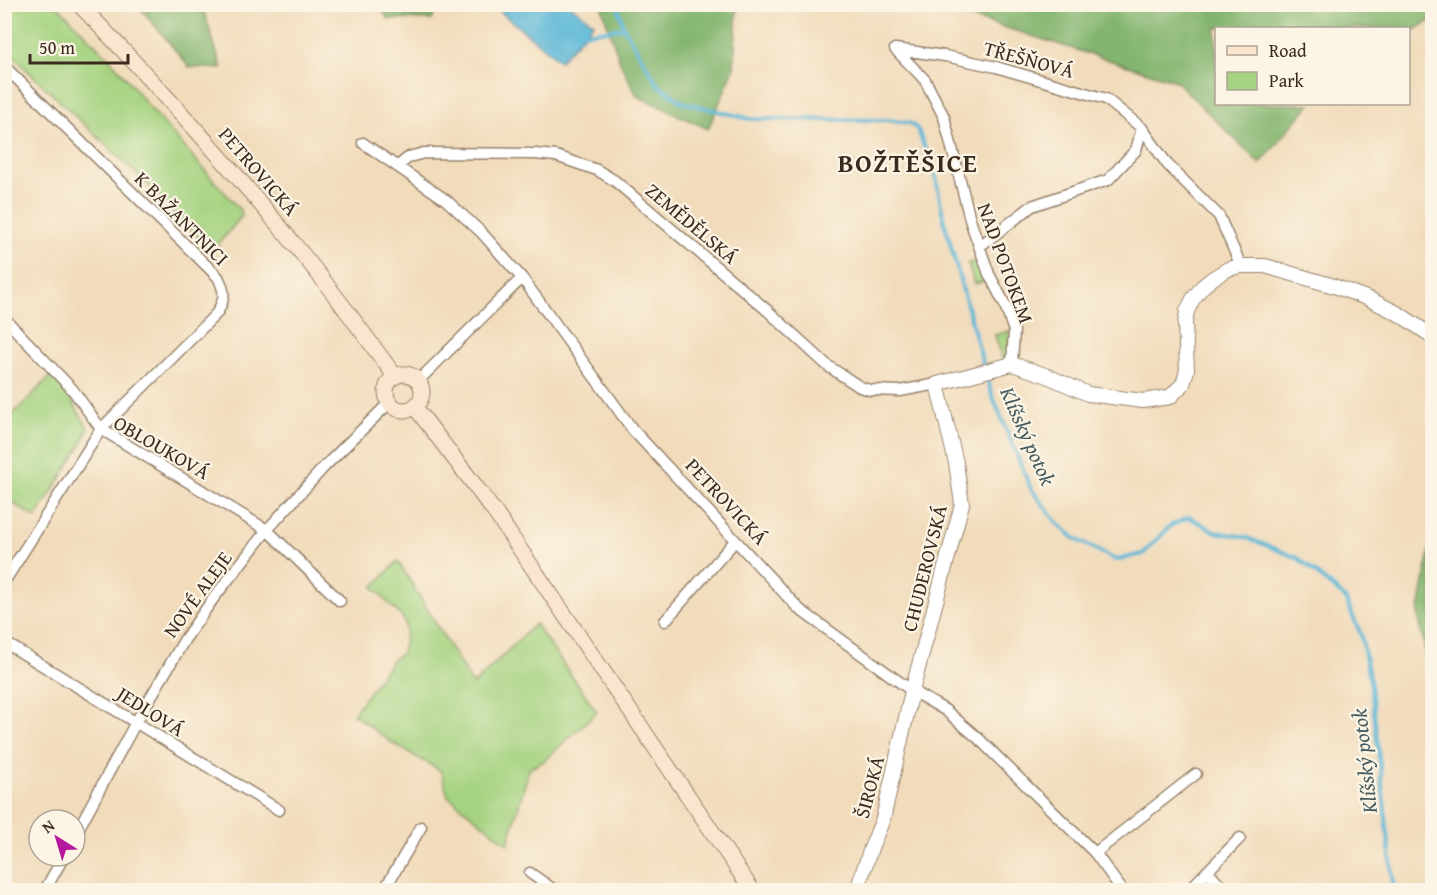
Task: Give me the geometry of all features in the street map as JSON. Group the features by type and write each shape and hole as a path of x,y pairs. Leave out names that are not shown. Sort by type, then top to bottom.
{"main road":[{"name":"PETROVICKÁ","path":"79,4 241,181 305,257 395,376"},
{"path":"403,374 412,376 418,381 422,387 422,395 415,407 401,410 389,403 386,388 395,376 403,374"},
{"path":"415,407 496,514 752,891"}],"street":[{"name":"TŘEŠŇOVÁ","path":"895,49 945,56 996,67 1106,99 1142,128 1167,164 1219,216 1241,266"},
{"name":"NAD POTOKEM","path":"895,49 924,80 944,117 971,223 989,274 1005,305 1014,331 1012,364"},
{"name":"K BAŽANTNICI","path":"4,66 219,278 224,289 224,300 217,313 101,429"},
{"path":"980,246 1032,206 1108,180 1136,150 1142,128"},
{"name":"PETROVICKÁ","path":"363,143 446,200 481,232 522,278 633,430 799,609 912,691 945,710 978,738 1095,853 1122,891"},
{"name":"ZEMĚDĚLSKÁ","path":"398,166 409,157 424,153 536,154 556,156 597,170 615,181 726,275 828,366 860,387 870,390 900,390 937,384"},
{"path":"937,384 1012,364 1045,375 1088,394 1143,401 1170,397 1183,384 1186,370 1185,324 1187,311 1193,299 1213,278 1228,269 1241,266 1265,266 1334,286 1369,299 1399,314 1432,336"},
{"path":"418,381 522,278"},
{"path":"4,318 73,390 101,429"},
{"name":"CHUDEROVSKÁ","path":"912,691 962,504 956,463 937,384"},
{"name":"NOVÉ ALEJE","path":"87,813 136,722 185,639 213,599 267,530 325,466 389,403"},
{"name":"OBLOUKOVÁ","path":"4,582 101,429 267,530 340,601"},
{"path":"665,621 735,541"},
{"name":"JEDLOVÁ","path":"4,642 279,810"},
{"name":"ŠIROKÁ","path":"857,891 883,819 912,691"},
{"path":"1095,853 1196,774"},
{"path":"384,891 421,827"},
{"path":"1189,891 1240,838"},
{"path":"45,891 57,868"},
{"path":"1208,871 1225,891"},
{"path":"530,873 554,891"}],"green space":[{"path":"1432,4 1432,20 1410,32 1410,27 1215,27 1215,105 1309,105 1260,164 1176,81 933,5"},
{"path":"4,5 57,5 118,68 150,108 241,211 242,216 215,248 188,228 148,185 5,48"},
{"path":"138,5 202,5 222,69 189,67"},
{"path":"379,5 438,5 432,20 388,19"},
{"path":"601,5 737,5 734,69 708,129 637,96 620,62"},
{"path":"979,261 986,281 974,284 968,263"},
{"path":"1009,331 1008,360 1003,361 995,335"},
{"path":"52,375 72,401 88,428 83,442 36,518 5,498 4,423"},
{"path":"1432,538 1432,681 1418,615"},
{"path":"398,561 473,685 535,624 597,712 544,761 529,769 508,844 448,796 441,771 391,742 353,714 393,659 402,653 405,634 404,621 373,587"}],"water":[{"path":"492,5 570,5 594,23 560,61"}],"waterway":[{"name":"Klíšský potok","path":"617,4 624,28 658,85 682,102 750,119 888,120 910,123 918,130 936,178 944,221 984,367"},
{"path":"582,31 585,33 624,28"},
{"name":"Klíšský potok","path":"986,374 992,395 1031,489 1058,524 1074,538 1116,560 1143,554 1170,526 1189,517 1216,532 1245,537 1298,558 1345,598 1361,635 1371,686 1394,890"}],"district":[{"name":"BOŽTĚŠICE","path":"908,162"}]}
